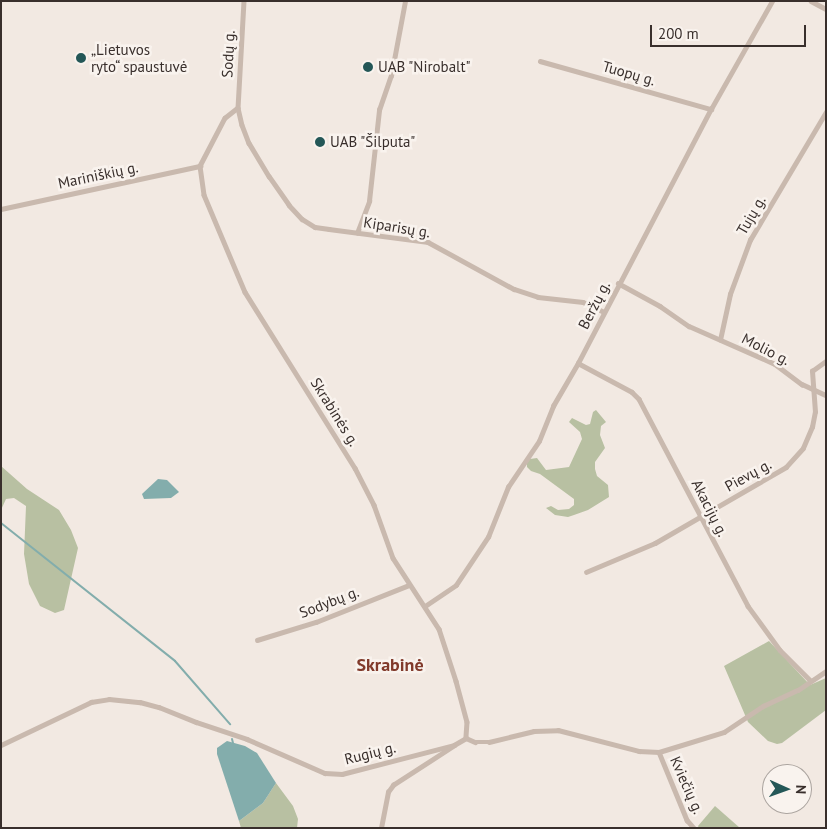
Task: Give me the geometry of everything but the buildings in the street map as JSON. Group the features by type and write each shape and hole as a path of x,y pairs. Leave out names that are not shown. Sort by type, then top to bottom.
{"street":[{"name":"Sodų g.","path":"238,108 244,1"},
{"path":"357,233 369,201 379,110 391,76 405,1"},
{"name":"Beržų g.","path":"425,606 456,585 488,537 508,486 539,441 553,406 578,363 618,283 711,109 772,1"},
{"path":"811,1 826,9"},
{"name":"Tuopų g.","path":"540,61 711,109"},
{"path":"200,166 225,118 238,108"},
{"name":"Kiparisų g.","path":"238,108 249,143 288,205 302,219 315,226 428,242 514,289 538,297 583,302 604,312"},
{"name":"Tujų g.","path":"720,340 728,303 750,240 826,112"},
{"name":"Mariniškių g.","path":"1,209 200,166"},
{"name":"Skrabinės g.","path":"200,166 204,194 245,292 355,468 374,505 393,558 408,585 425,606 439,629 467,722 466,738"},
{"name":"Molio g.","path":"618,283 660,306 689,326 775,364 802,384 826,395"},
{"name":"Pievų g.","path":"586,572 634,553 701,517 741,492 775,475 797,457 812,427 815,412 812,371 826,361"},
{"name":"Akacijų g.","path":"578,363 632,392 639,399 725,565 758,621 780,650 810,680"},
{"name":"Sodybų g.","path":"257,640 316,622 408,585"},
{"path":"466,738 475,742 489,742 534,730 558,730 639,751 659,752 724,732 763,706 798,690 810,680 826,671"},
{"name":"Rugių g.","path":"1,745 92,702 109,699 160,707 196,722 247,739 325,773 342,774 454,745 466,738"},
{"path":"381,828 388,792 393,785 454,745"},
{"name":"Kviečių g.","path":"659,752 687,820 694,828"}],"green space":[{"path":"596,410 606,422 601,426 600,435 605,448 595,462 595,469 597,476 608,485 609,497 588,510 568,517 555,515 546,508 551,506 558,510 569,509 574,505 574,499 540,474 531,471 527,467 527,463 530,459 537,458 546,470 569,467 582,439 580,432 569,422 572,418 586,425 590,424 593,412"},
{"path":"1,466 27,489 59,510 71,530 78,548 64,610 55,613 40,606 29,584 24,554 26,506 14,498 6,499 1,510"},
{"path":"769,641 810,685 826,678 826,710 782,743 777,744 768,741 748,722 724,666"},
{"path":"276,783 293,806 298,819 297,828 241,828 239,821 263,803"},
{"path":"715,806 740,828 699,828 698,826"}],"water":[{"path":"158,479 167,480 179,492 171,498 144,499 142,494"},
{"path":"227,741 245,746 257,753 276,783 263,803 239,821 217,754 217,748"}],"waterway":[{"path":"1,523 175,661 230,724"},
{"path":"232,739 233,743"}],"place":[{"name":"„Lietuvos ryto“ spaustuvė","path":"81,58"},
{"name":"UAB \"Nirobalt\"","path":"368,67"},
{"name":"UAB \"Šilputa\"","path":"320,142"}],"district":[{"name":"Skrabinė","path":"390,665"}]}
